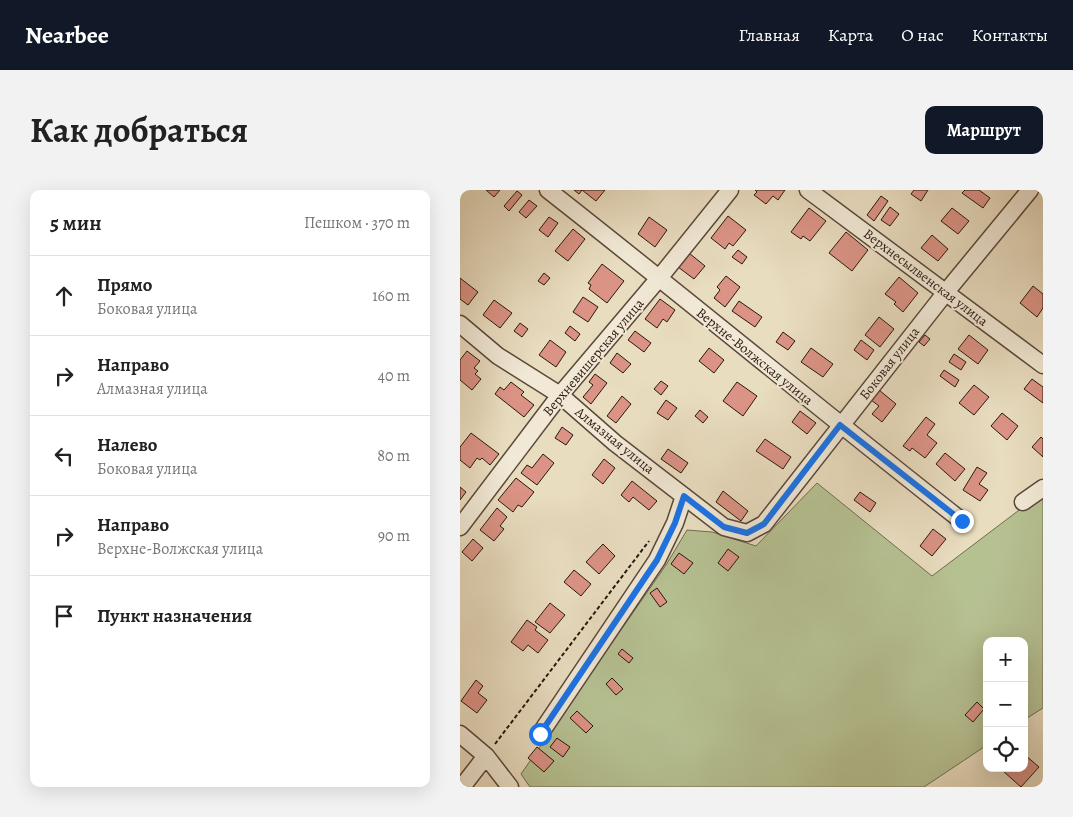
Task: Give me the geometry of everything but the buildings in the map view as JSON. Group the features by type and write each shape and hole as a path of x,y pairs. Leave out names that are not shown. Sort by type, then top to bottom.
{"street":[{"name":"Верхне-Волжская улица","path":"548,190 660,277 840,425 962,521"},
{"name":"Верхневишерская улица","path":"460,528 560,395 660,277 730,190"},
{"name":"Верхнесылвенская улица","path":"808,190 1043,365"},
{"name":"Боковая улица","path":"747,533 764,524 840,425 1030,190"},
{"name":"Алмазная улица","path":"460,324 498,356 560,395 615,443 724,527 747,533"},
{"path":"1023,502 1043,488"},
{"path":"540,734 657,560 675,523 684,496"},
{"path":"460,734 486,756 508,785"},
{"path":"462,787 486,756"}],"path":[{"path":"486,756 654,535"}],"green space":[{"path":"817,483 932,576 1043,492 1043,708 1028,717 1028,637 983,637 983,748 924,787 530,787 521,774 666,565 687,530 712,532 756,546"}],"route":[{"path":"540,734 657,560 675,523 684,496 724,527 747,533 764,524 840,425 962,521"}]}
